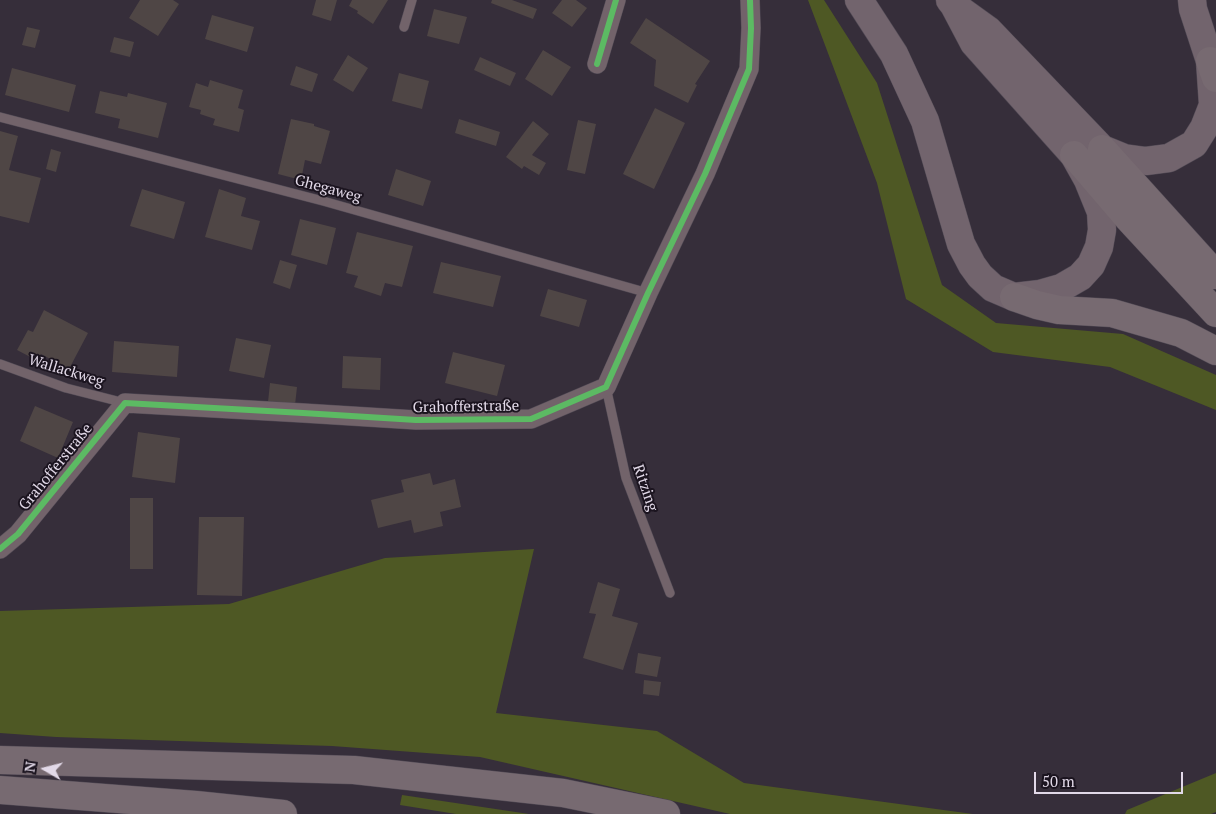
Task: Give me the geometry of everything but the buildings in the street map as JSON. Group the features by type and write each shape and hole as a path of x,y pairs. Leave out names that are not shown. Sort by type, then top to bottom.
{"highway":[{"path":"1102,149 1216,275"},
{"path":"1074,155 1128,218 1216,313"},
{"path":"1014,297 1059,310 1112,313 1181,333 1216,351"},
{"path":"0,760 354,770 563,793 666,814"},
{"path":"0,790 283,814"}],"main road":[{"path":"858,0 894,54 925,121 961,244 972,265 980,276 993,288 1014,297 1040,294 1061,288 1080,277 1091,265 1099,247 1102,230 1101,212 1088,180 1074,155 974,42 952,2"},
{"path":"952,2 988,30 1102,149 1124,158 1146,162 1170,158 1194,144 1204,128 1213,105 1213,70 1200,8"}],"street":[{"path":"597,64 616,0"},
{"path":"606,387 648,293 705,174 749,69 750,0"},
{"name":"Grahofferstraße","path":"0,549 18,534 125,403 416,420 532,418 606,387"}],"lane":[{"path":"404,27 412,0"},
{"name":"Ghegaweg","path":"0,117 323,201 648,293"},
{"name":"Wallackweg","path":"0,364 66,388 125,403"},
{"name":"Ritzing","path":"606,387 626,478 670,594"}],"green space":[{"path":"808,0 824,0 877,83 942,285 996,323 1123,334 1216,375 1216,410 1110,367 993,352 906,299 877,183"},
{"path":"534,549 496,713 657,731 744,783 973,814 730,814 480,757 332,746 56,737 0,733 0,611 229,604 385,558"},
{"path":"1216,773 1216,812 1211,814 1125,814 1127,810"},
{"path":"402,795 529,814 456,814 400,805"}],"cycle path":[{"path":"597,64 616,0"},
{"path":"0,549 18,534 125,403 416,420 531,419 606,387 648,293 705,174 749,69 750,0"}]}
